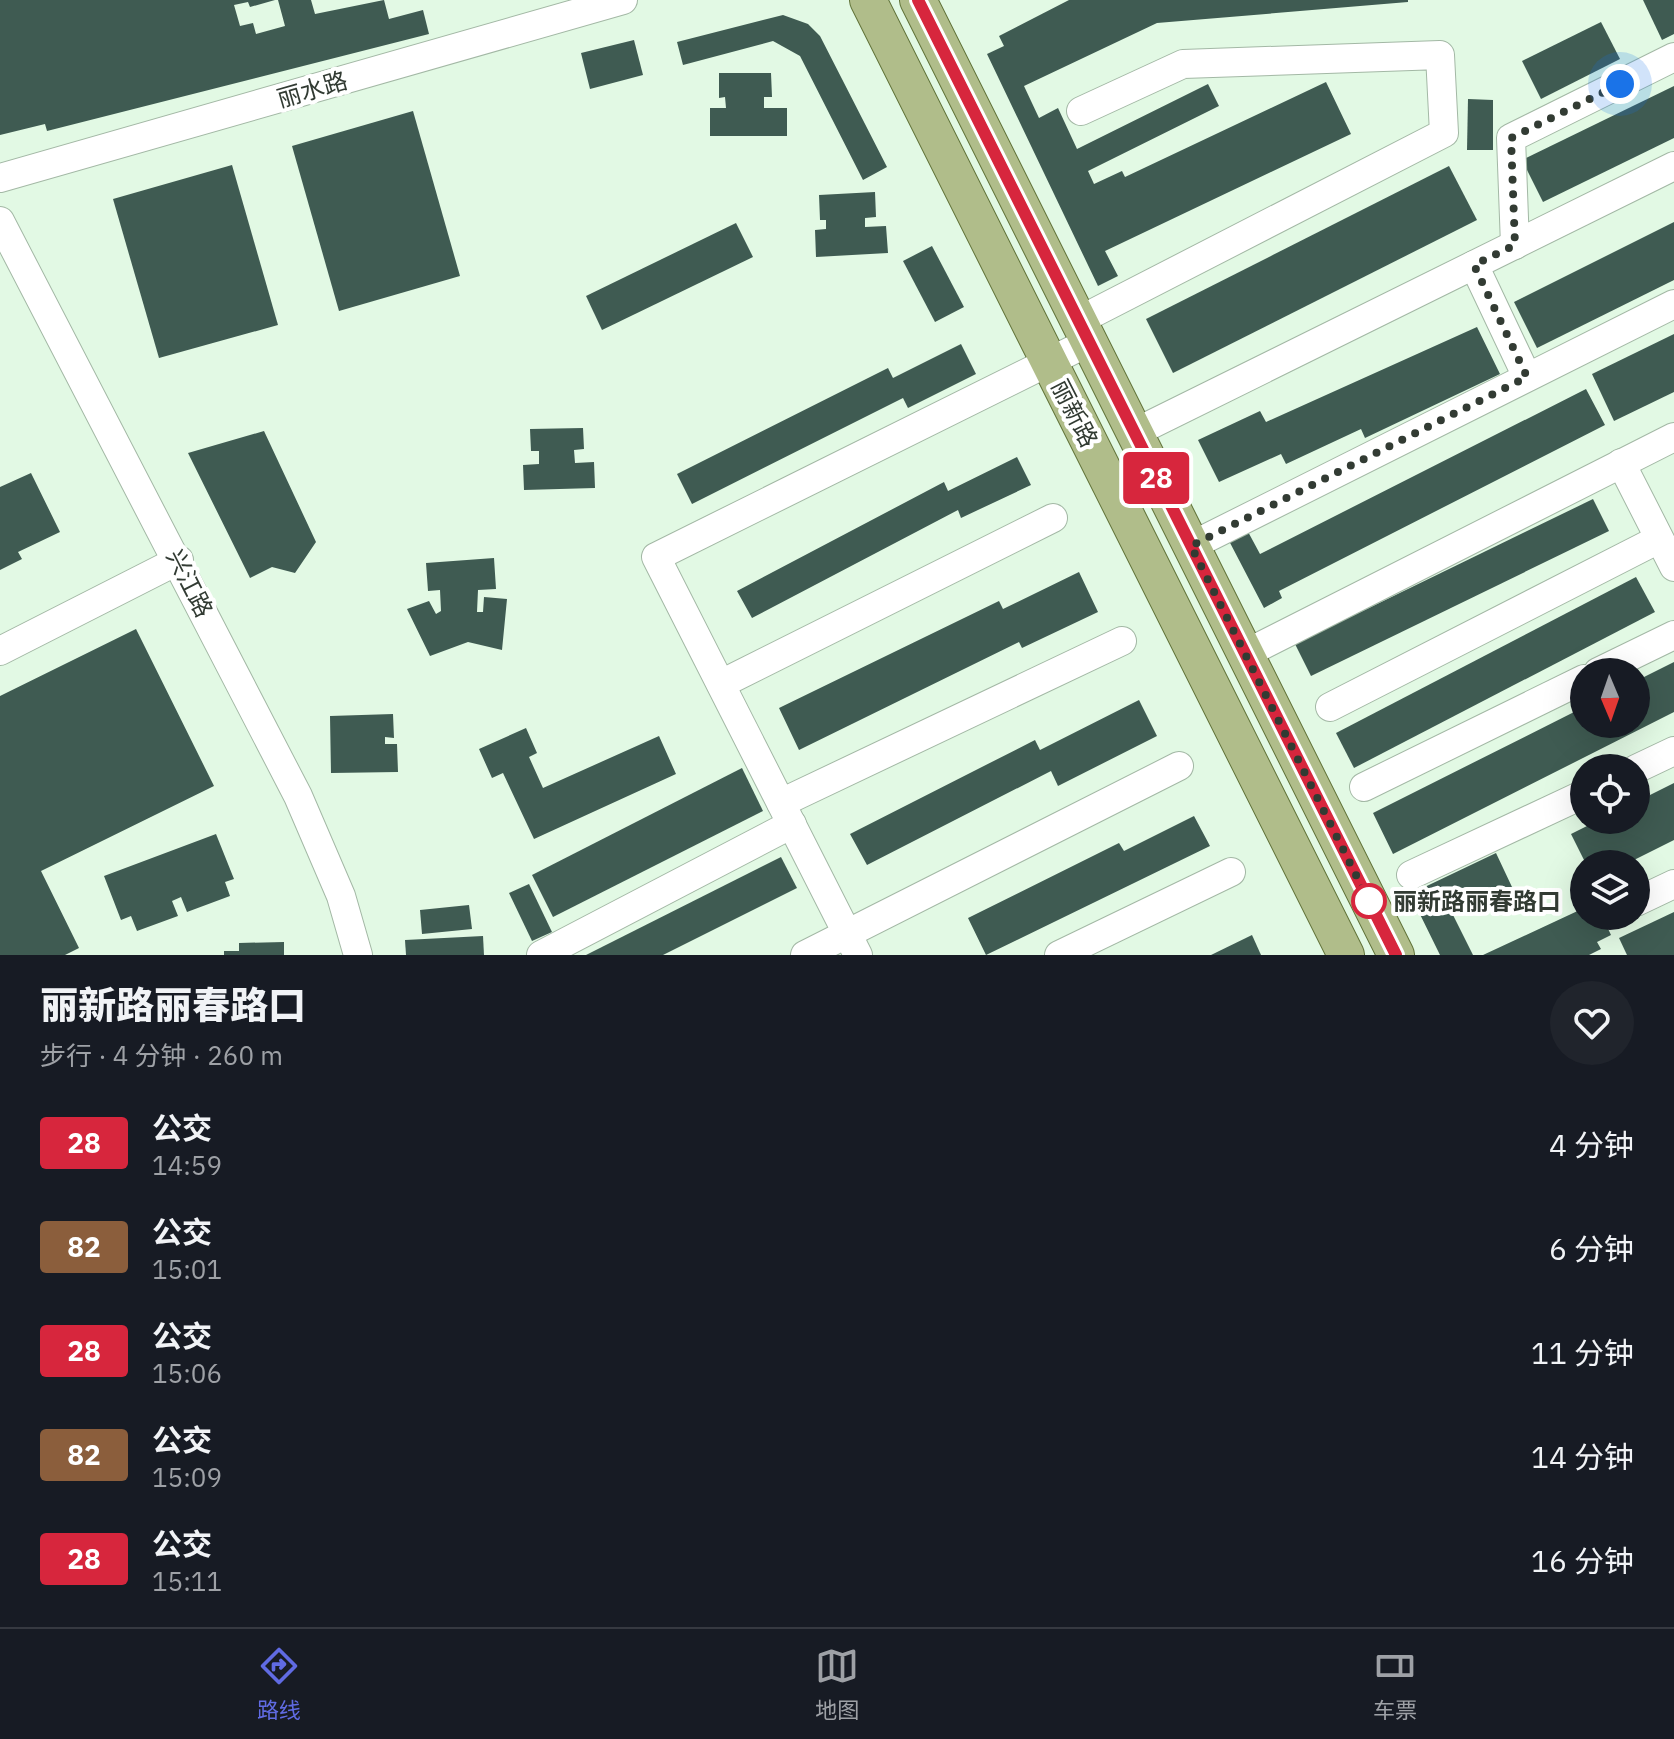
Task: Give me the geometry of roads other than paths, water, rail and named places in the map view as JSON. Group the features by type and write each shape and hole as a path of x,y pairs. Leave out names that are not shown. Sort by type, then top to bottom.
{"main road":[{"name":"丽新路","path":"868,0 1346,955"},
{"name":"丽新路","path":"918,0 1396,955"}],"street":[{"name":"丽水路","path":"0,178 623,0"},
{"path":"852,944 656,557 1049,362 1084,331 1444,133 1440,55 1183,64 1081,111"},
{"path":"1515,245 1511,138 1674,57"},
{"path":"1134,433 1674,166"},
{"name":"兴江路","path":"0,221 179,560 298,796 341,896 358,955"},
{"path":"1474,265 1527,377"},
{"path":"1191,546 1674,304"},
{"path":"1245,654 1674,437"},
{"path":"1621,463 1674,567"},
{"path":"721,684 1053,518"},
{"path":"1330,707 1659,539"},
{"path":"0,651 179,560"},
{"path":"1627,658 1674,635"},
{"path":"541,955 786,814 1122,641"},
{"path":"1364,787 1570,686"},
{"path":"1650,762 1674,751"},
{"path":"805,955 852,944 1179,766"},
{"path":"1411,875 1570,801"},
{"path":"1059,955 1231,872"},
{"path":"1650,895 1674,884"}],"place":[{"name":"丽新路丽春路口","path":"1369,901"}]}
